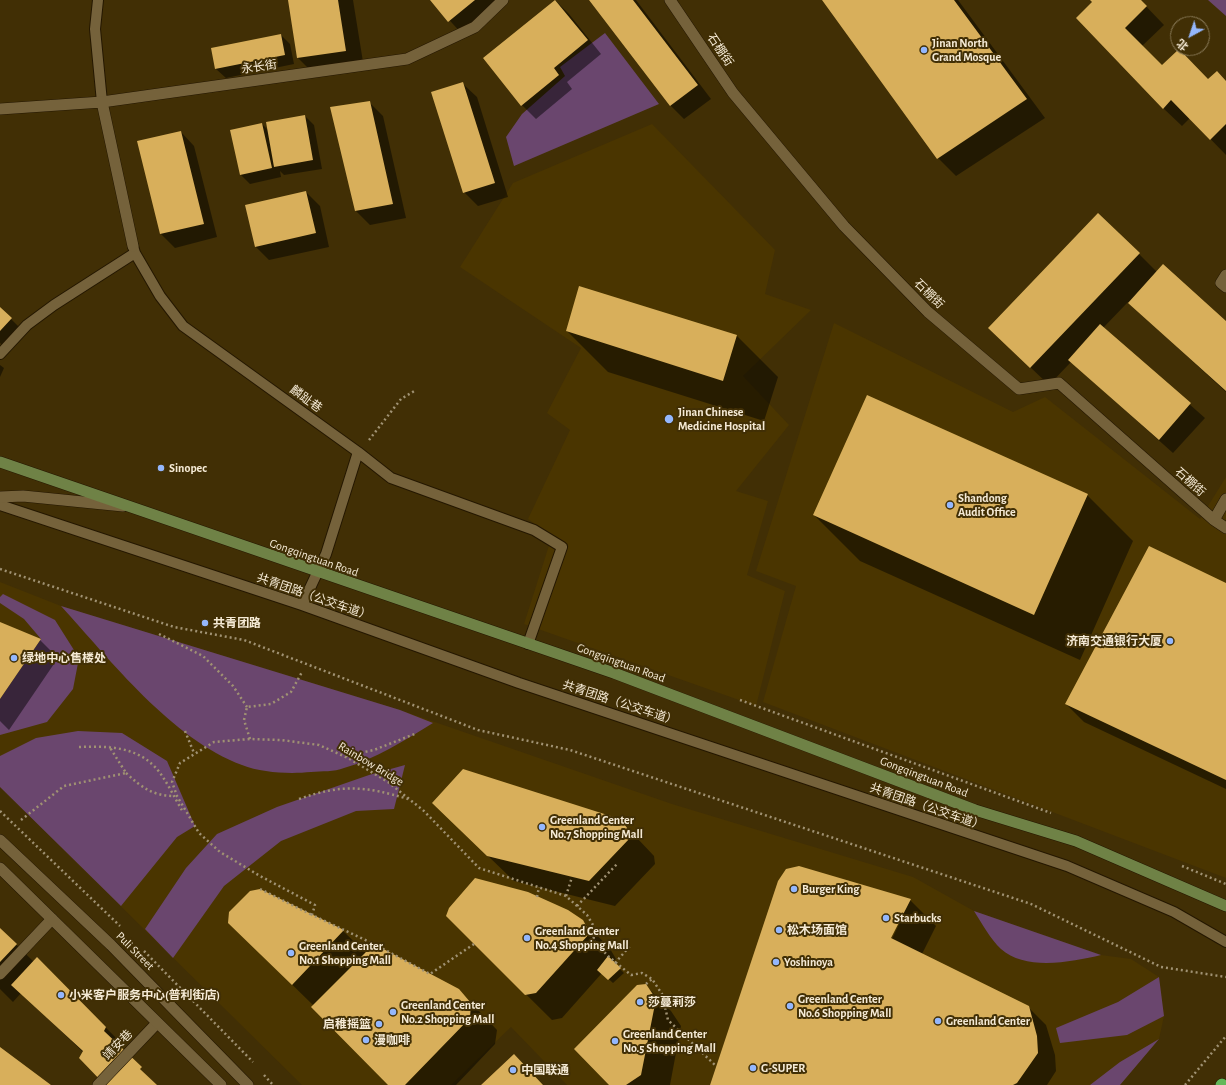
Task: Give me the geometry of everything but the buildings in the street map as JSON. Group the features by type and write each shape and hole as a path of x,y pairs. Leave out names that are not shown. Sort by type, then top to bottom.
{"main road":[{"name":"Gongqingtuan Road","path":"0,462 317,573 614,673 976,810 1076,841 1226,906"}],"street":[{"name":"永长街","path":"0,109 102,102 407,59 475,27 503,0"},
{"name":"石棚街","path":"670,0 733,93 844,226 928,312 1019,389 1059,383 1214,520 1226,528"},
{"path":"102,102 134,250"},
{"path":"1226,275 1221,283 1226,287"},
{"path":"0,497 23,496 130,507"},
{"path":"1214,520 1226,499"},
{"name":"Puli Street","path":"0,840 111,945 248,1085"},
{"path":"0,868 221,1085"},
{"path":"0,974 52,919"},
{"name":"靖安巷","path":"98,1085 157,1023"}],"lane":[{"path":"98,0 95,29 102,102"},
{"path":"0,354 27,325 134,250"},
{"name":"麟趾巷","path":"134,250 160,296 183,326 358,452 391,478 534,530 562,547 528,644"},
{"path":"302,605 326,554 358,452"},
{"name":"共青团路（公交车道）","path":"0,505 302,605 519,683 1067,866 1174,912 1226,942"}],"path":[{"path":"358,452 401,399 416,390"},
{"path":"0,569 174,627 244,640 478,730 570,750 1031,904 1162,967 1226,977"},
{"path":"159,634 203,656 233,686 247,707 244,720 250,739"},
{"path":"247,707 271,704 291,692 302,672"},
{"path":"185,731 194,753"},
{"path":"345,756 374,750 417,733"},
{"name":"Rainbow Bridge","path":"312,915 315,904 260,876 220,852 199,833 177,796 172,782 180,763 214,742 250,739 281,740 319,745 345,756 388,782 424,810 446,835 479,868 566,896"},
{"path":"79,747 109,746 134,752 155,767 183,812"},
{"path":"109,746 126,773 142,788 163,796 177,796"},
{"path":"21,820 64,786 126,773"},
{"path":"299,799 321,792 352,788 379,790 410,800"},
{"path":"576,906 618,863"},
{"path":"572,877 566,896 587,915 596,930 593,940 615,963 631,975 642,973 652,979 662,994 668,1020 716,1066"},
{"path":"538,897 539,887"},
{"path":"260,889 374,944 430,974 474,944"},
{"path":"615,963 630,946"},
{"path":"646,984 652,979"},
{"path":"1185,1085 1226,1036"}],"shaded area":[{"path":"1208,0 1226,0 1226,16"},
{"path":"605,33 659,104 514,166 506,137 522,114 565,76 560,67"},
{"name":"Jinan Chinese Medicine Hospital","path":"652,124 775,250 765,294 811,310 743,376 789,425 736,491 768,501 747,575 785,591 756,706 524,624 552,536 528,519 570,430 547,413 581,348 460,267 513,183"},
{"path":"834,323 1013,412 1045,397 1200,519 1226,477 1226,878 763,702 796,586 756,571"},
{"path":"0,582 61,606 400,710 672,804 913,877 974,911 1101,955 1131,959 1159,977 1164,1016 1159,1039 1120,1085 567,1085 511,1027 451,1085 302,1085 0,787"},
{"path":"3,594 55,620 79,658 73,689 47,722 0,735 0,699 41,639 24,619 0,603 0,597"},
{"path":"61,606 400,710 433,723 367,760 340,769 303,773 285,773 250,768 216,753 191,737 167,718 122,674"},
{"path":"78,731 122,733 167,761 195,826 177,837 121,906 0,787 0,756 36,738"},
{"path":"405,765 394,809 356,811 281,841 224,886 173,958 145,929 186,868 217,834 277,807 369,775"},
{"path":"974,911 1101,955 1077,960 1049,963 1023,960 1011,956 997,945 986,931"},
{"path":"1159,977 1164,1016 1127,1035 1060,1043 1056,1028 1118,1002"},
{"path":"1159,1039 1120,1085 1090,1085 1120,1062"}],"place":[{"name":"Jinan North Grand Mosque","path":"924,50"},
{"name":"Jinan Chinese Medicine Hospital","path":"669,419"},
{"name":"Sinopec","path":"161,468"},
{"name":"Shandong Audit Office","path":"950,505"},
{"name":"共青团路","path":"205,623"},
{"name":"济南交通银行大厦","path":"1170,641"},
{"name":"绿地中心售楼处","path":"14,658"},
{"name":"Greenland Center No.7 Shopping Mall","path":"542,827"},
{"name":"Burger King","path":"794,889"},
{"name":"Starbucks","path":"886,918"},
{"name":"松木场面馆","path":"779,930"},
{"name":"Greenland Center No.4 Shopping Mall","path":"527,938"},
{"name":"Greenland Center No.1 Shopping Mall","path":"291,953"},
{"name":"Yoshinoya","path":"776,962"},
{"name":"小米客户服务中心(普利街店)","path":"61,995"},
{"name":"莎蔓莉莎","path":"640,1002"},
{"name":"Greenland Center No.6 Shopping Mall","path":"790,1006"},
{"name":"Greenland Center No.2 Shopping Mall","path":"393,1012"},
{"name":"Greenland Center","path":"938,1021"},
{"name":"启稚摇篮","path":"379,1024"},
{"name":"漫咖啡","path":"366,1040"},
{"name":"Greenland Center No.5 Shopping Mall","path":"615,1041"},
{"name":"G-SUPER","path":"753,1068"},
{"name":"中国联通","path":"513,1070"}]}
